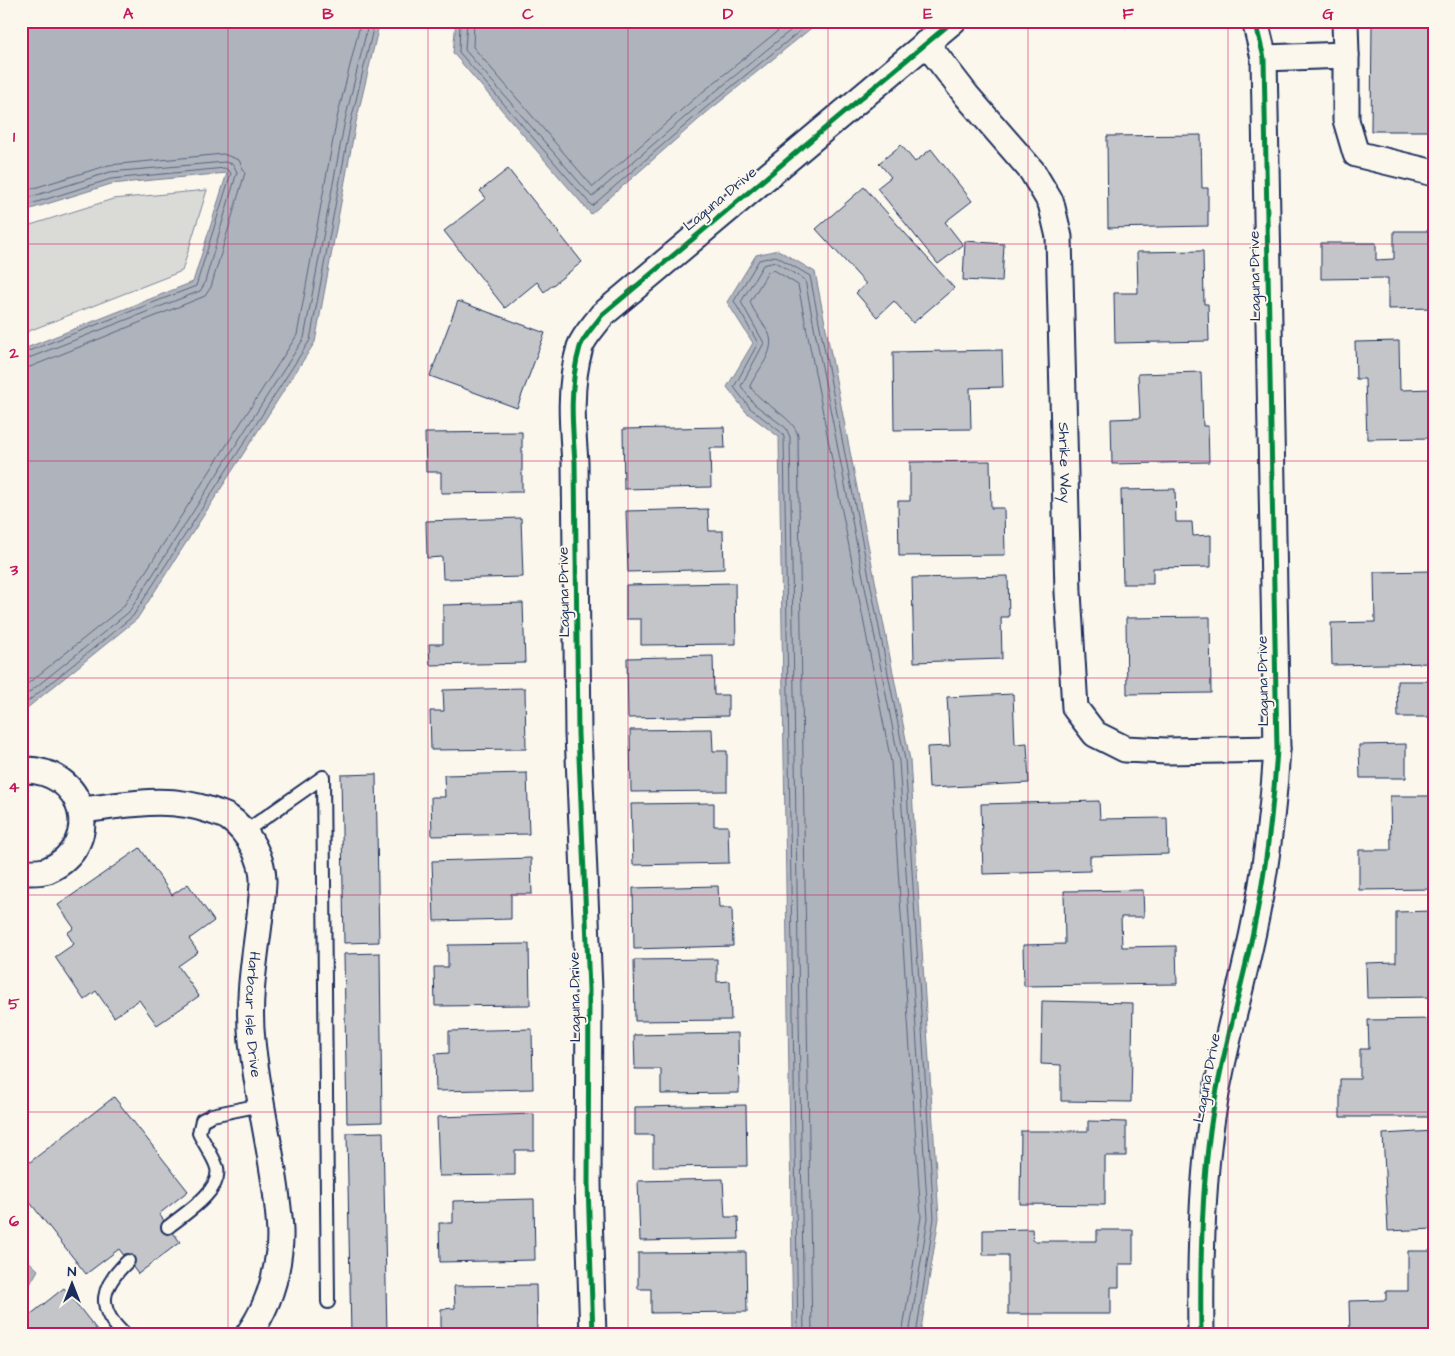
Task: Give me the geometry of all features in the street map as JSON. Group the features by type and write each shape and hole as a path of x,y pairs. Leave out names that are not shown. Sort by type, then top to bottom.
{"street":[{"name":"Laguna Drive","path":"593,1335 588,1184 589,988 578,734 576,462 572,426 573,387 580,345 602,315 953,21"},
{"name":"Laguna Drive","path":"1201,1335 1202,1198 1210,1130 1224,1055 1253,933 1268,853 1276,749 1264,58 1255,21"},
{"path":"1345,21 1346,120 1356,154 1434,173"},
{"name":"Shrike Way","path":"926,43 967,96 1032,171 1051,202 1059,237 1068,592 1075,708 1095,734 1124,749 1166,751 1276,749"},
{"path":"1264,58 1346,55"},
{"path":"21,770 37,769 58,777 72,789 81,810 82,828 76,846 62,862 46,871 21,872"},
{"name":"Harbour Isle Drive","path":"81,810 163,801 196,806 229,818 254,846 263,879 261,918 254,957 250,997 251,1038 275,1185 280,1249 273,1287 256,1324 248,1335"}],"lane":[{"path":"243,833 323,776 328,1302"},
{"path":"168,1227 212,1190 217,1180 217,1168 199,1133 202,1120 212,1115 261,1105"},
{"path":"125,1335 106,1308 105,1294 111,1277 128,1261"}],"shaded area":[{"path":"207,190 182,271 21,334 21,228 113,199"}],"water":[{"path":"21,21 380,21 356,122 315,342 137,619 21,713 21,350 193,282 227,173 111,184 21,212"},
{"path":"456,21 820,21 706,113 591,214 453,53"},
{"path":"778,250 815,272 910,760 939,1218 920,1335 793,1335 779,437 746,412 727,387 753,343 727,302 756,255"},
{"path":"21,1254 38,1270 21,1300"}],"building":[{"path":"1372,21 1434,21 1434,142 1432,131 1371,131"},
{"path":"1201,135 1202,188 1208,188 1208,226 1108,228 1107,136"},
{"path":"901,145 915,162 931,149 972,201 945,222 963,245 938,264 877,188 891,177 879,163"},
{"path":"508,169 582,262 544,292 537,282 505,308 444,231 486,198 480,191"},
{"path":"864,187 954,288 913,323 894,301 877,317 856,293 866,284 816,229"},
{"path":"1394,231 1434,231 1434,308 1388,309 1388,278 1321,279 1321,243 1376,243 1376,260 1394,259"},
{"path":"965,241 1004,244 1002,282 963,280"},
{"path":"1203,251 1204,304 1208,304 1209,341 1115,343 1114,293 1138,293 1137,252"},
{"path":"458,301 545,333 517,408 430,376"},
{"path":"1399,341 1400,390 1434,389 1434,438 1367,439 1365,379 1356,379 1355,342"},
{"path":"1002,350 1003,387 970,388 971,429 894,430 893,352"},
{"path":"1201,372 1203,426 1208,426 1209,462 1112,464 1111,419 1140,418 1138,374"},
{"path":"724,427 725,448 710,448 711,487 624,489 623,429"},
{"path":"522,432 522,492 441,493 441,472 426,472 425,433"},
{"path":"990,461 991,508 1004,508 1005,555 899,556 898,501 910,501 910,462"},
{"path":"1175,489 1176,522 1192,522 1193,536 1211,535 1211,567 1153,568 1153,584 1123,584 1121,490"},
{"path":"708,509 709,531 723,531 724,569 628,572 626,511"},
{"path":"521,518 523,577 443,579 442,557 427,558 426,521"},
{"path":"1434,571 1434,663 1332,665 1331,623 1375,622 1374,572"},
{"path":"1008,576 1009,617 1001,617 1002,659 914,662 912,578"},
{"path":"735,583 736,644 641,645 641,619 626,619 626,585"},
{"path":"523,603 525,663 430,665 429,644 443,644 443,605"},
{"path":"1210,617 1211,693 1127,694 1126,618"},
{"path":"713,656 714,695 728,695 728,716 628,718 627,658"},
{"path":"1397,681 1434,681 1434,717 1398,717"},
{"path":"525,688 526,749 431,750 430,711 444,711 443,690"},
{"path":"1013,694 1015,744 1027,743 1029,783 929,788 927,747 950,746 947,697"},
{"path":"712,729 713,751 727,751 727,791 631,792 630,730"},
{"path":"1406,744 1406,778 1360,778 1359,745"},
{"path":"527,773 529,834 432,836 431,797 445,797 444,775"},
{"path":"376,774 379,942 344,943 341,775"},
{"path":"1390,796 1434,796 1434,889 1359,890 1359,850 1391,850"},
{"path":"1099,801 1100,819 1167,818 1168,854 1090,856 1090,871 983,874 981,804"},
{"path":"714,803 714,826 728,826 729,863 633,865 631,804"},
{"path":"140,848 172,895 188,884 214,921 189,939 198,952 178,966 199,996 157,1025 139,1000 114,1017 96,991 84,1000 55,957 74,944 67,933 74,928 58,905"},
{"path":"531,858 532,894 511,894 511,919 434,921 432,861"},
{"path":"718,886 719,908 732,908 733,946 634,949 633,888"},
{"path":"1143,890 1144,917 1121,917 1122,947 1176,946 1177,984 1024,986 1023,945 1065,944 1064,891"},
{"path":"1434,911 1434,997 1367,998 1366,963 1396,962 1396,912"},
{"path":"529,944 530,1005 435,1006 434,967 448,967 448,945"},
{"path":"380,953 382,1122 347,1123 344,954"},
{"path":"717,959 717,982 730,981 731,1020 635,1021 634,960"},
{"path":"1042,1001 1133,1003 1131,1102 1061,1101 1061,1065 1041,1064"},
{"path":"1434,1019 1434,1117 1340,1117 1340,1079 1360,1079 1360,1049 1369,1049 1368,1020"},
{"path":"532,1029 533,1089 436,1091 435,1054 449,1053 449,1031"},
{"path":"738,1033 739,1093 661,1094 661,1069 635,1069 634,1035"},
{"path":"114,1097 188,1191 159,1214 180,1242 138,1274 119,1249 86,1274 21,1191 21,1169"},
{"path":"746,1105 747,1166 653,1167 653,1135 635,1135 635,1107"},
{"path":"534,1114 534,1150 515,1150 515,1175 439,1176 437,1117"},
{"path":"1088,1121 1126,1122 1126,1156 1105,1156 1105,1205 1020,1204 1021,1131 1088,1131"},
{"path":"1434,1131 1434,1229 1388,1231 1383,1134"},
{"path":"383,1132 387,1335 351,1335 347,1133"},
{"path":"723,1179 725,1217 738,1217 739,1239 640,1241 638,1181"},
{"path":"534,1199 535,1260 440,1262 439,1223 453,1223 453,1201"},
{"path":"1032,1229 1033,1241 1097,1241 1097,1230 1133,1230 1133,1264 1119,1264 1119,1287 1111,1287 1111,1314 1008,1314 1008,1255 983,1255 983,1230"},
{"path":"1408,1251 1434,1251 1434,1335 1350,1335 1349,1301 1386,1300 1386,1291 1408,1291"},
{"path":"746,1252 747,1312 651,1313 651,1289 638,1289 638,1253"},
{"path":"536,1285 537,1335 441,1335 441,1309 455,1308 454,1286"},
{"path":"64,1288 101,1335 21,1335 21,1322"}],"cycle path":[{"path":"593,1335 588,1184 589,989 578,734 575,462 572,419 574,375 580,347 602,315 953,21"},
{"path":"1201,1335 1202,1233 1210,1131 1219,1081 1258,909 1271,818 1277,749 1264,58 1255,21"}]}
